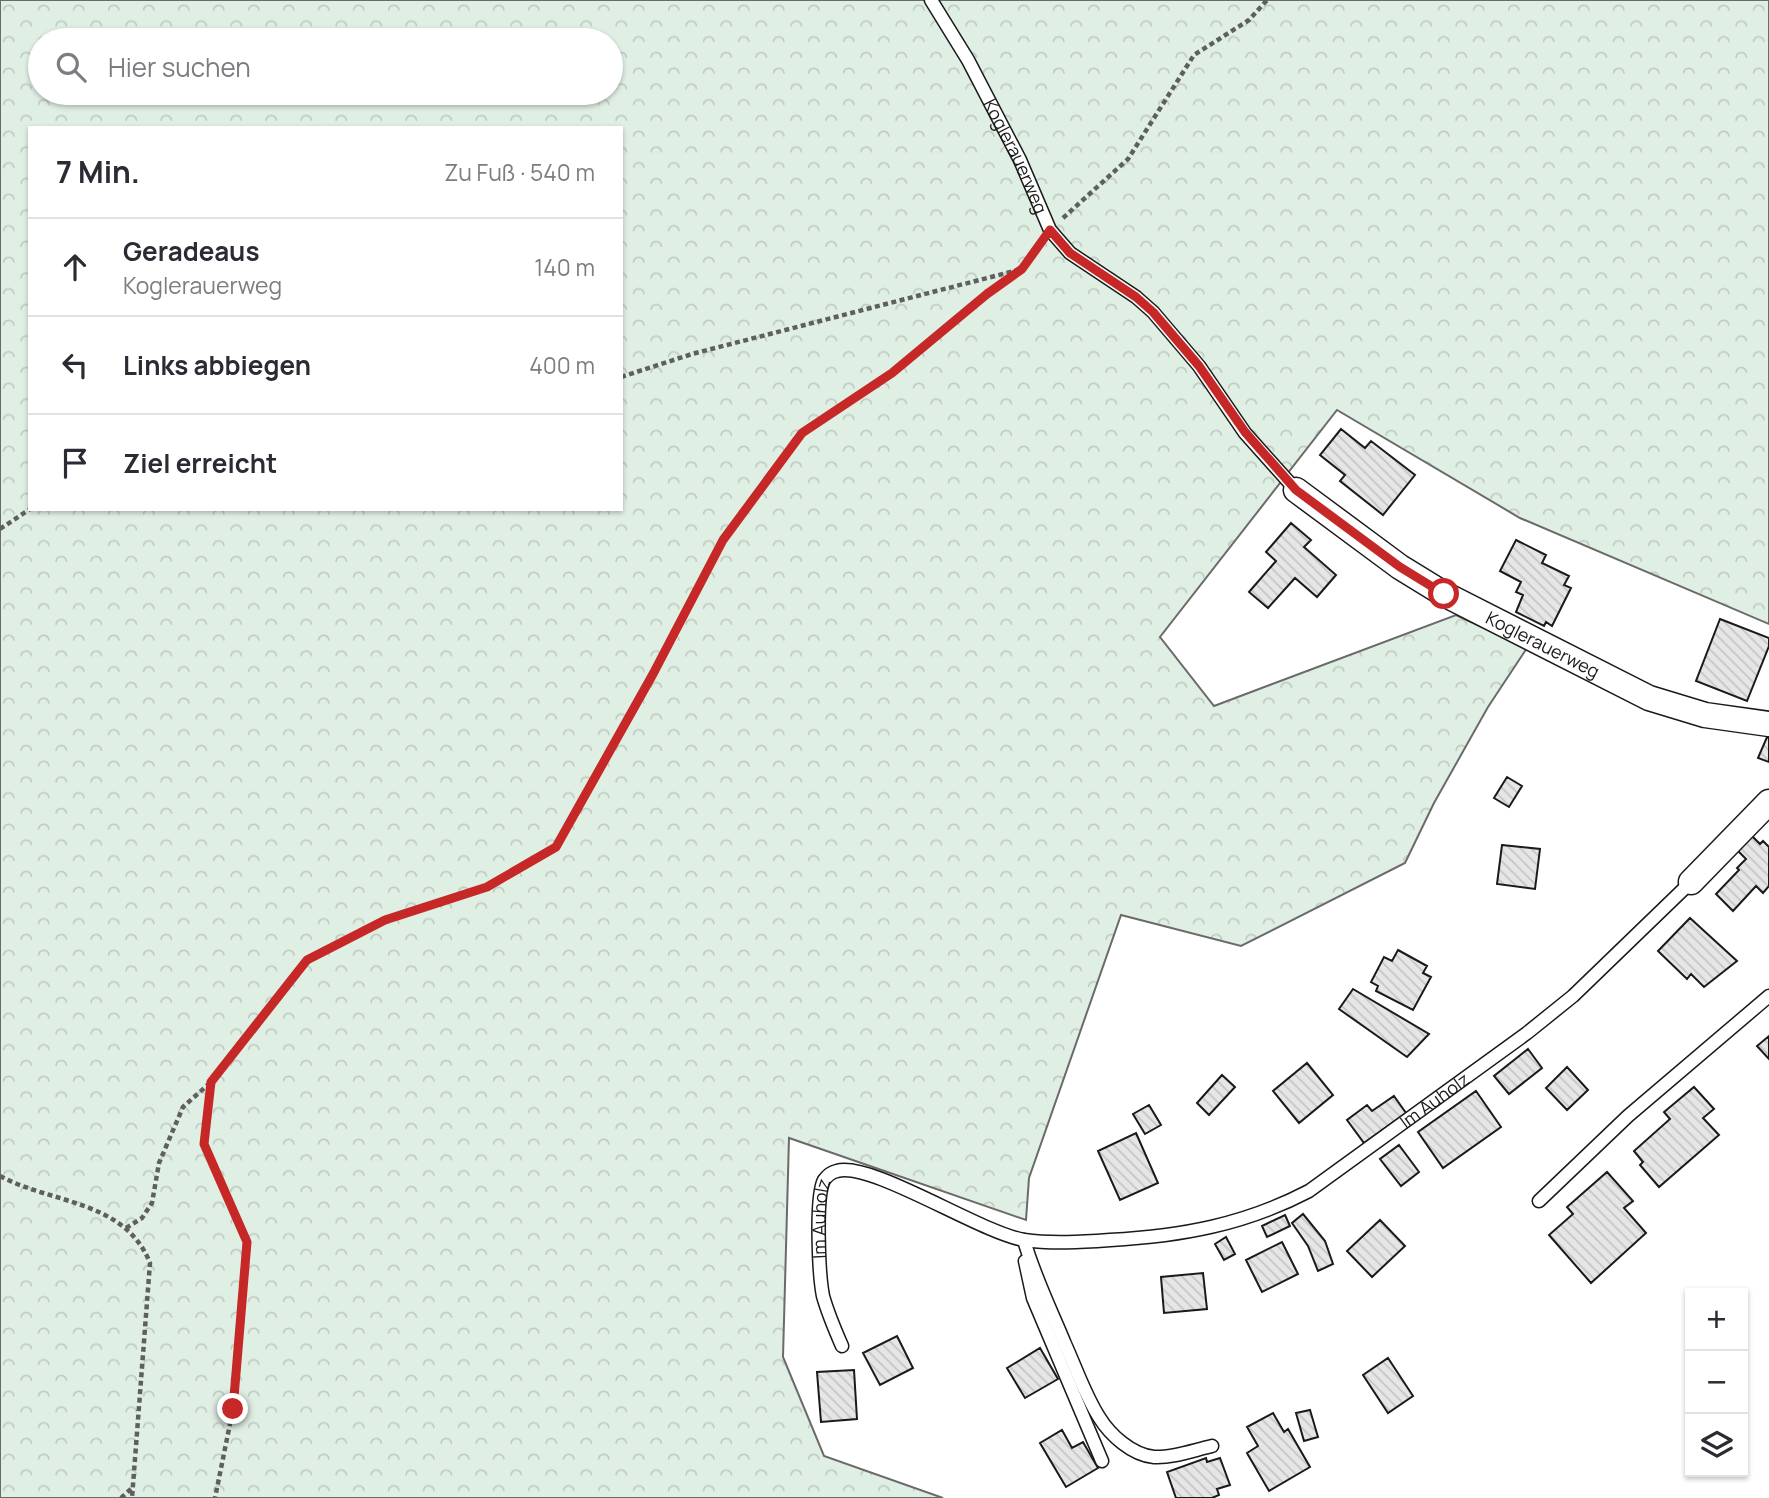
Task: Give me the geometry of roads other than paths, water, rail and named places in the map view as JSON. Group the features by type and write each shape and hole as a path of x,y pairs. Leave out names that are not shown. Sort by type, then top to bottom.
{"street":[{"name":"Koglerauerweg","path":"1296,490 1400,567 1444,594 1649,698 1705,715 1769,724"},
{"name":"Im Auholz","path":"1691,883 1769,802"}],"lane":[{"name":"Koglerauerweg","path":"931,0 968,60 1020,160 1050,230 1070,253 1136,297 1168,328 1199,366 1245,432 1296,490"},
{"name":"Im Auholz","path":"842,1346 823,1295 820,1271 819,1204 825,1179 833,1172 856,1170 875,1176 978,1224 1024,1240 1086,1242 1180,1235 1223,1225 1285,1203 1309,1191 1527,1033 1573,996 1691,883"},
{"path":"1539,1201 1628,1116 1769,996"},
{"path":"1024,1240 1072,1361 1098,1416 1108,1428 1121,1442 1153,1457 1212,1446"},
{"path":"1024,1240 1026,1274 1033,1298 1102,1461"}]}
